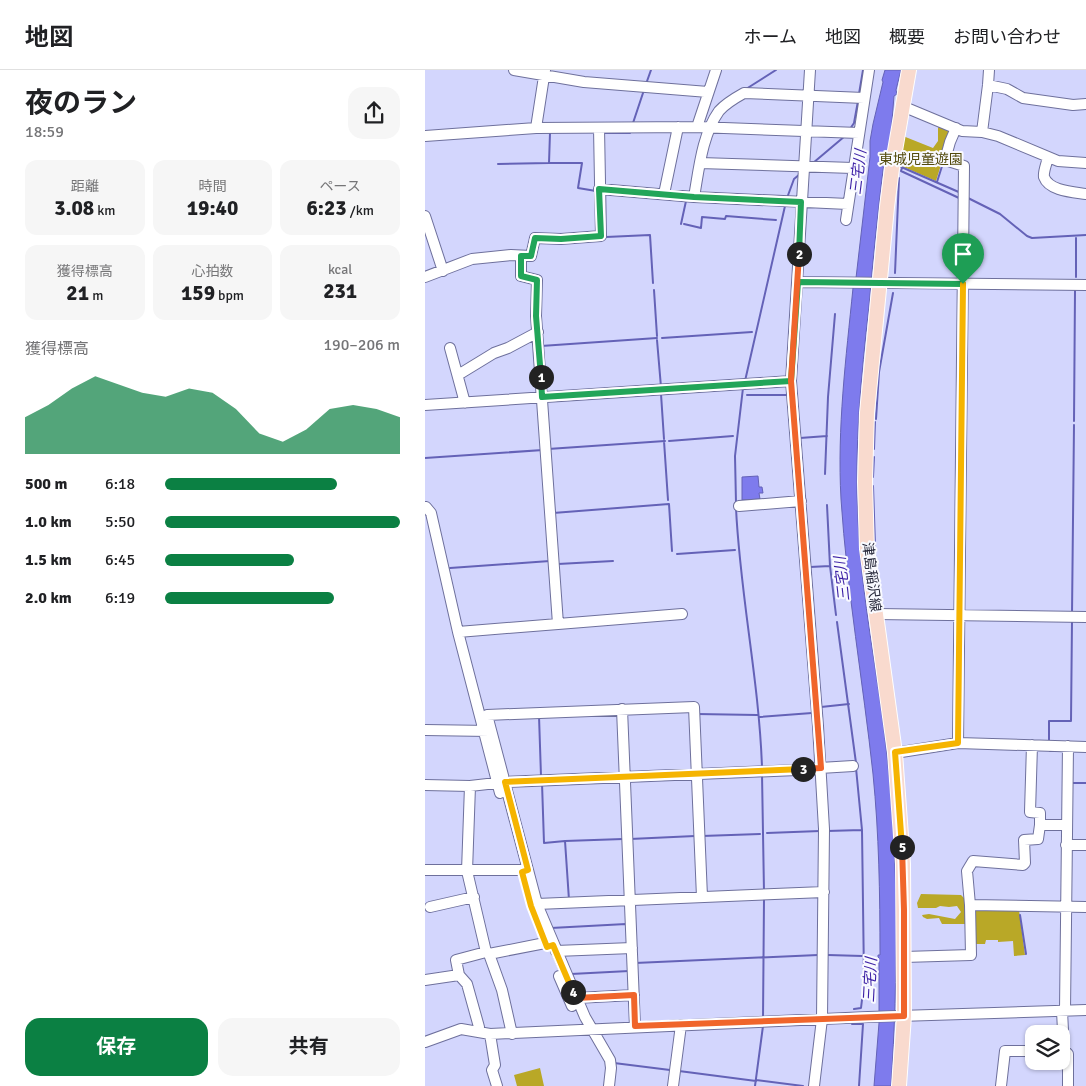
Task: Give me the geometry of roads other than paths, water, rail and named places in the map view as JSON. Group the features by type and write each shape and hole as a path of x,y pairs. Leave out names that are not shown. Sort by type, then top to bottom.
{"main road":[{"name":"津島稲沢線","path":"899,1086 904,957 903,864 895,752 867,549 865,482 867,413 878,283 888,197 909,70"}],"street":[{"path":"514,70 545,73 584,82 708,92"},
{"path":"697,127 716,70"},
{"path":"810,70 791,381 824,829 822,1019 814,1086"},
{"path":"846,220 869,70"},
{"path":"982,132 989,85 989,70"},
{"path":"536,128 545,73"},
{"path":"989,85 1007,89 1023,98 1073,106 1086,104"},
{"path":"694,197 700,163 710,127 720,110 730,101 744,93 864,98"},
{"path":"902,106 962,131 982,132 998,136 1048,157 1069,162 1086,163"},
{"path":"425,136 536,128 677,127 859,133"},
{"path":"664,194 677,127"},
{"path":"425,277 472,259 511,255 531,256 535,238 561,239 601,236 599,128"},
{"path":"956,128 945,160 964,166 958,743"},
{"path":"1048,157 1044,173 1047,181 1058,190 1086,194"},
{"path":"700,163 853,168"},
{"path":"599,189 694,197 848,204"},
{"path":"425,216 443,271"},
{"path":"521,256 521,276 537,280 536,316 558,624"},
{"path":"798,282 1086,285"},
{"path":"458,375 495,353 538,332"},
{"path":"450,348 465,403"},
{"path":"425,405 791,381"},
{"path":"425,499 425,513"},
{"path":"739,506 801,501"},
{"path":"425,507 431,513 460,631 525,871 550,946 587,1029 610,1060 609,1086"},
{"path":"460,631 682,614"},
{"path":"877,614 1086,617"},
{"path":"487,731 487,715 694,707 702,897"},
{"path":"622,709 635,1026"},
{"path":"425,730 487,731"},
{"path":"895,752 958,743 1086,747"},
{"path":"904,957 971,955 967,871 973,861 1023,865 1025,863 1024,840 1038,839 1039,813 1030,812 1031,745"},
{"path":"1063,1025 1068,746"},
{"path":"425,786 470,786 853,766"},
{"path":"470,786 467,871 487,953 502,990 512,1034"},
{"path":"1040,824 1067,825"},
{"path":"1066,845 1086,845"},
{"path":"425,870 525,871"},
{"path":"525,871 531,906 576,998 585,1018 587,1029"},
{"path":"537,904 824,892"},
{"path":"430,907 474,896"},
{"path":"970,905 1086,907"},
{"path":"478,1032 479,1028 467,984 459,975 456,960 487,953 550,946 632,948"},
{"path":"425,980 459,975"},
{"path":"576,998 634,995"},
{"path":"425,1042 461,1029 491,1034 512,1034 635,1026 872,1016 1086,1010"},
{"path":"673,1086 681,1025"},
{"path":"491,1034 495,1065 492,1070 497,1086"},
{"path":"1001,1086 1005,1051 1025,1051"},
{"path":"1068,1070 1068,1086"}],"waterway":[{"path":"646,84 651,70"},
{"path":"746,89 776,70"},
{"path":"859,94 863,70"},
{"path":"633,123 644,90"},
{"path":"850,129 854,123 858,101"},
{"path":"550,133 549,163 582,163 578,188 596,191"},
{"path":"604,133 630,133"},
{"path":"813,163 845,136"},
{"path":"498,164 549,163"},
{"path":"937,182 943,163"},
{"path":"899,166 961,193"},
{"path":"902,168 901,171 959,198"},
{"path":"787,198 794,179 800,174"},
{"path":"895,273 899,178"},
{"path":"968,198 1000,214 1032,238 1086,235"},
{"path":"681,224 686,201"},
{"path":"745,381 785,206"},
{"path":"684,224 701,228 702,217 725,219 726,216 776,220"},
{"path":"606,237 650,235 653,283"},
{"path":"1076,238 1076,277"},
{"path":"654,290 657,336"},
{"path":"1074,421 1075,291"},
{"path":"876,419 879,372 893,293"},
{"path":"825,474 828,397 835,314"},
{"path":"662,338 752,332"},
{"path":"541,346 657,338"},
{"path":"657,340 661,387"},
{"path":"736,503 735,456 743,388"},
{"path":"661,394 664,439"},
{"path":"747,395 788,395"},
{"path":"874,449 875,422"},
{"path":"1072,614 1074,425"},
{"path":"669,441 733,436"},
{"path":"800,438 827,436"},
{"path":"664,441 668,500"},
{"path":"548,449 665,441"},
{"path":"425,458 543,450"},
{"path":"873,477 874,457"},
{"path":"873,486 875,545"},
{"path":"553,513 669,504 672,551"},
{"name":"三宅川","path":"827,505 830,566 836,615"},
{"path":"736,508 741,573 757,702 762,767"},
{"path":"677,554 735,550"},
{"path":"450,568 550,561"},
{"path":"558,564 613,561"},
{"name":"三宅川","path":"810,567 830,566"},
{"path":"1049,743 1049,721 1071,721 1072,621"},
{"path":"837,622 856,763"},
{"path":"821,707 849,704"},
{"path":"760,717 812,713"},
{"path":"697,714 757,715"},
{"path":"539,716 541,776"},
{"path":"1050,751 1063,751"},
{"name":"三宅川","path":"856,768 862,830 864,978"},
{"path":"762,774 764,892"},
{"path":"1072,782 1086,783"},
{"path":"542,783 544,843 565,841"},
{"path":"827,831 862,830"},
{"path":"767,833 820,831"},
{"path":"702,836 760,834"},
{"path":"630,839 695,836"},
{"path":"569,900 565,841 623,839"},
{"path":"497,875 518,875"},
{"path":"763,1019 764,899"},
{"path":"1020,915 1026,954"},
{"path":"551,928 626,924 626,926"},
{"path":"635,963 818,955"},
{"name":"三宅川","path":"828,955 862,956"},
{"path":"571,974 629,971"},
{"name":"三宅川","path":"854,1009 861,1008 864,983"},
{"path":"852,1024 863,1024 859,1086"},
{"path":"755,1086 763,1026"},
{"path":"614,1063 670,1070"},
{"path":"679,1071 756,1081"},
{"path":"756,1080 803,1086"}],"park label":[{"name":"東城児童遊園","path":"921,159"}]}
